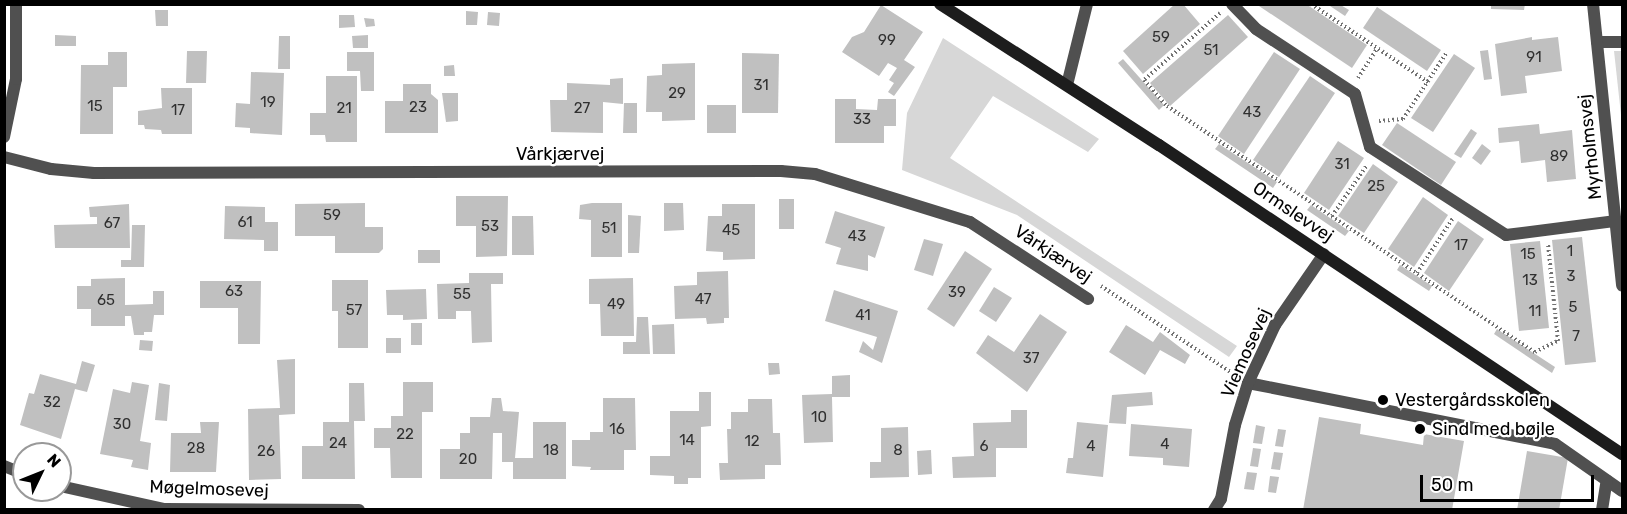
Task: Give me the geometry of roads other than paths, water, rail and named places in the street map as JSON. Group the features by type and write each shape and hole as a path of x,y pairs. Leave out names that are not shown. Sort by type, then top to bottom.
{"street":[{"path":"4,136 16,79 16,4"},
{"name":"Ormslevvej","path":"940,4 1324,254 1623,454"},
{"path":"1067,85 1087,4"},
{"path":"1231,4 1256,29 1355,94 1370,147 1506,235 1616,221"},
{"name":"Myrholmsvej","path":"1593,4 1623,286"},
{"path":"1597,42 1623,42"},
{"name":"Vårkjærvej","path":"4,157 51,169 94,173 781,171 815,174 970,222 1088,299"},
{"name":"Viemosevej","path":"1214,510 1221,499 1235,425 1248,383 1275,326 1324,254"},
{"path":"1248,383 1555,444 1623,490"},
{"path":"1602,510 1607,480"},
{"name":"Møgelmosevej","path":"72,489 164,509 359,510"}],"place":[{"name":"Vestergårdsskolen","path":"1383,400"},
{"name":"Sind med bøjle","path":"1420,429"}]}
